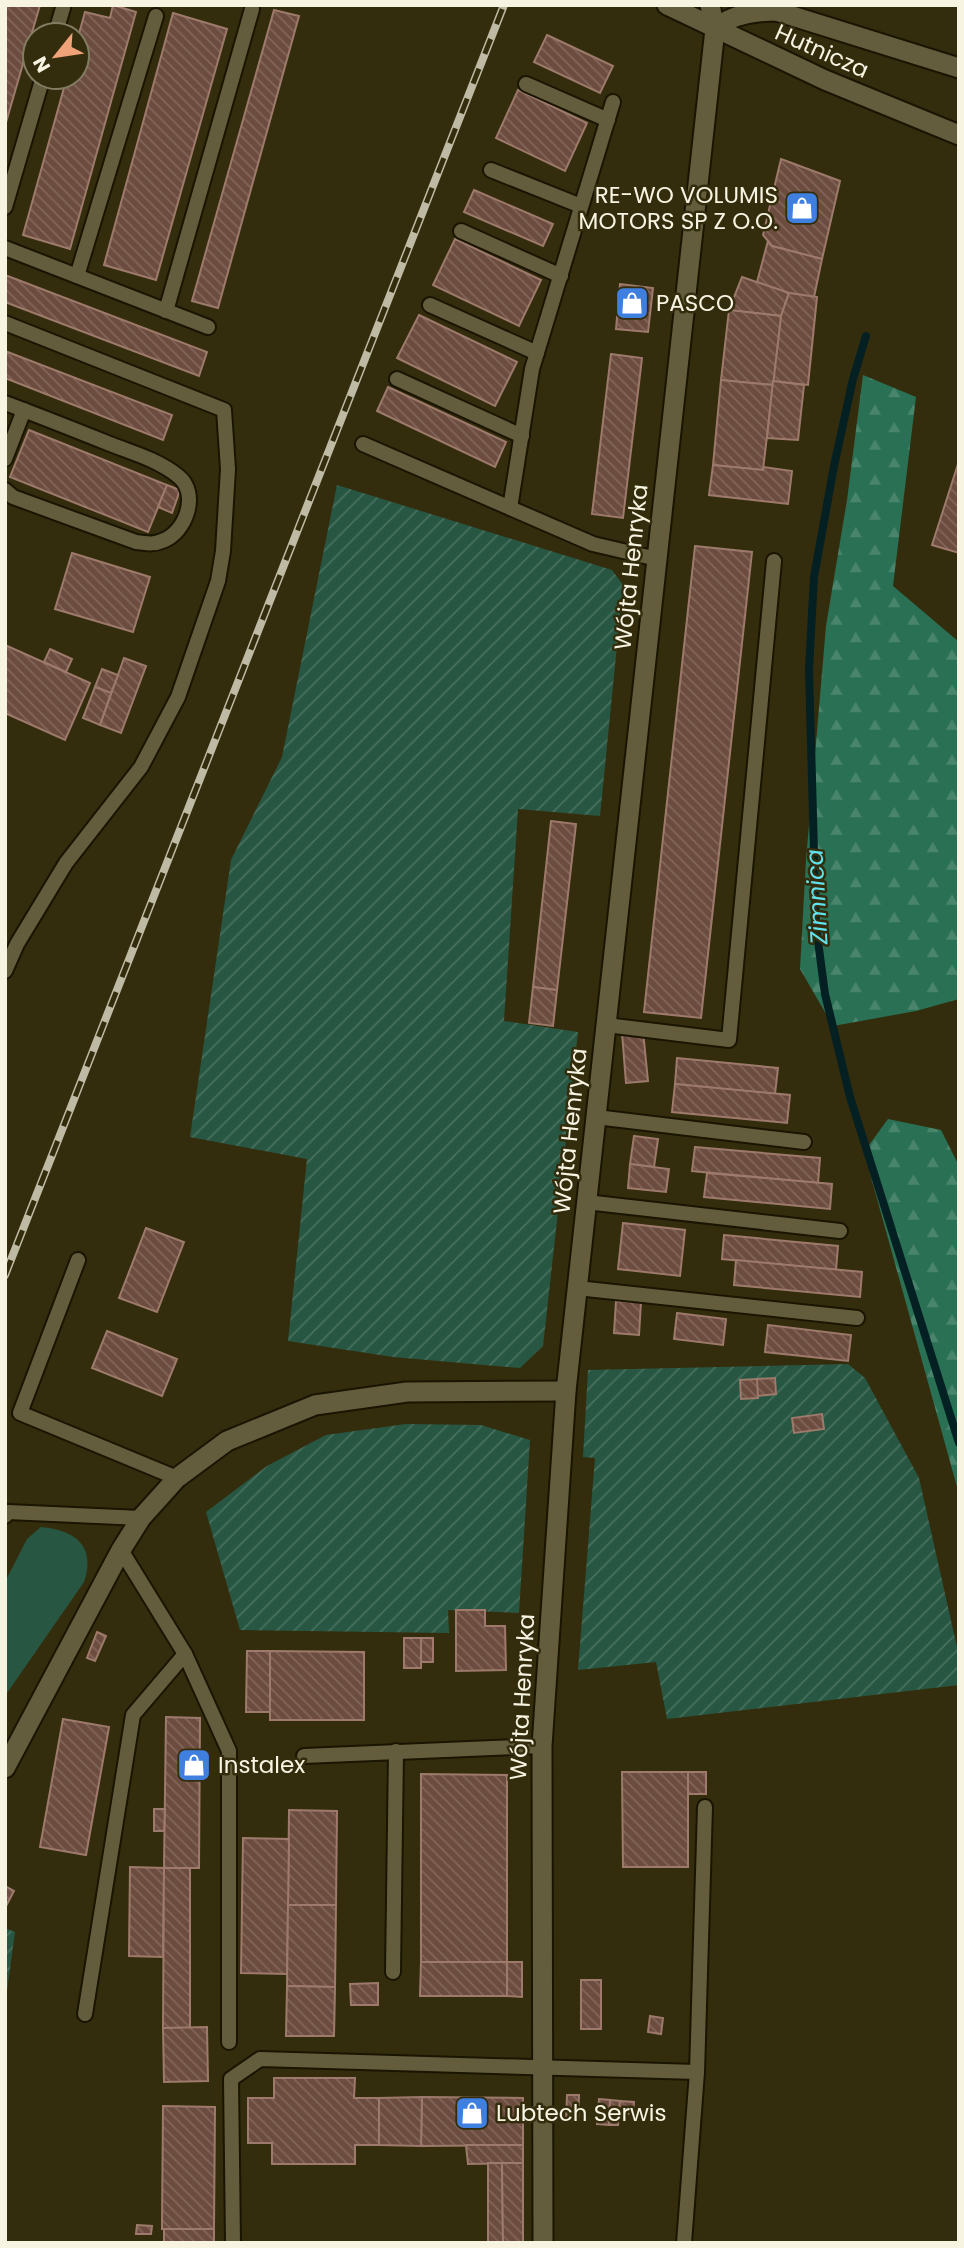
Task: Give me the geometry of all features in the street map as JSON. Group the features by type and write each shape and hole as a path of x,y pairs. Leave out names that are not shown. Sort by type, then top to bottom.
{"street":[{"name":"Hutnicza","path":"667,5 825,80 959,135"},
{"name":"Wójta Henryka","path":"542,2243 542,1746 566,1391 715,29 710,5"},
{"name":"Hutnicza","path":"757,5 959,68"},
{"path":"715,29 733,18 777,11"},
{"path":"5,1768 121,1550 141,1518 177,1478 227,1441 315,1405 407,1392 566,1391"}],"lane":[{"path":"59,21 63,8"},
{"path":"166,311 252,9"},
{"path":"77,276 156,16"},
{"path":"526,84 608,120"},
{"path":"5,207 39,91"},
{"path":"510,508 537,353 613,102"},
{"path":"491,170 582,206"},
{"path":"461,231 561,276"},
{"path":"5,248 208,327"},
{"path":"430,305 537,353"},
{"path":"5,323 225,410 228,469 227,518 218,581 178,697 141,767 66,863 17,944 5,971"},
{"path":"397,379 522,436"},
{"path":"5,402 152,460 180,477 187,489 189,502 185,520 176,534 165,541 152,544 136,542 13,497 5,490"},
{"path":"5,459 24,410"},
{"path":"363,444 593,544 657,559"},
{"path":"606,1025 729,1040 774,561"},
{"path":"596,1117 804,1142"},
{"path":"586,1202 840,1231"},
{"path":"78,1261 20,1413 177,1478"},
{"path":"577,1288 857,1318"},
{"path":"5,1517 8,1512 141,1518"},
{"path":"121,1550 185,1654 229,1751 229,2042"},
{"path":"85,2014 132,1714 185,1654"},
{"path":"304,1756 542,1746"},
{"path":"393,1972 396,1751"},
{"path":"684,2243 697,2072 705,1807"},
{"path":"233,2243 231,2079 260,2059 697,2072"}],"green space":[{"path":"863,375 916,397 893,586 959,642 959,999 916,1011 833,1026 800,969 806,860 826,626 847,500"},
{"path":"337,485 612,570 623,585 600,816 518,809 504,1021 578,1032 543,1346 520,1368 393,1357 288,1341 307,1159 190,1137 231,860 282,757"},
{"path":"888,1119 941,1130 959,1166 959,1494 864,1152"},
{"path":"848,1364 865,1378 919,1478 959,1656 959,1685 667,1719 656,1662 578,1670 595,1458 583,1457 588,1370"},
{"path":"406,1424 481,1425 530,1440 519,1613 448,1610 449,1633 240,1630 206,1512 267,1466 326,1435"},
{"path":"41,1527 64,1532 80,1542 85,1550 87,1570 84,1582 5,1696 5,1582 27,1539"},
{"path":"5,1928 15,1932 5,2005"}],"building":[{"path":"5,5 40,5 35,21 21,21 21,71 5,126"},
{"path":"113,5 136,12 70,249 23,235 63,91 91,91 91,21 83,21 85,12 110,18"},
{"path":"274,10 299,16 218,308 192,301"},
{"path":"173,13 227,29 156,280 104,265"},
{"path":"547,35 613,66 600,93 534,62"},
{"path":"518,90 587,123 565,171 496,138"},
{"name":"RE-WO VOLUMIS MOTORS SP Z O.O.","path":"781,159 840,181 822,259 772,246 763,235"},
{"path":"474,190 553,224 543,246 464,212"},
{"path":"455,239 541,280 519,326 433,285"},
{"path":"768,241 772,246 822,259 814,297 789,293 757,282"},
{"path":"5,275 207,352 199,376 5,302"},
{"path":"742,277 789,293 781,316 729,310"},
{"path":"620,284 653,288 648,332 616,329"},
{"path":"789,293 817,297 808,385 773,381 781,316"},
{"path":"729,310 781,316 773,385 721,380"},
{"path":"419,315 517,362 495,406 397,358"},
{"path":"5,351 172,415 163,440 5,378"},
{"path":"611,354 642,358 623,518 592,514"},
{"path":"721,380 773,385 763,470 713,465"},
{"path":"773,381 804,385 798,440 767,438"},
{"path":"388,387 506,442 495,467 377,411"},
{"path":"29,430 167,485 148,532 10,477"},
{"path":"959,461 959,553 932,545"},
{"path":"713,465 792,471 788,504 709,495"},
{"path":"167,485 180,490 172,513 158,507"},
{"path":"695,546 752,552 701,1018 644,1012"},
{"path":"72,553 150,577 133,632 55,609"},
{"path":"5,645 90,683 65,740 5,713"},
{"path":"50,649 72,659 66,672 44,662"},
{"path":"124,658 146,666 121,733 100,725"},
{"path":"102,669 118,675 111,693 95,687"},
{"path":"95,687 111,693 100,725 83,718"},
{"path":"551,821 576,824 557,990 533,987"},
{"path":"533,987 557,990 553,1026 529,1023"},
{"path":"643,1031 648,1081 626,1083 622,1033"},
{"path":"677,1058 778,1068 775,1094 675,1084"},
{"path":"675,1084 790,1095 787,1123 672,1112"},
{"path":"634,1136 658,1139 654,1167 630,1164"},
{"path":"695,1147 820,1158 818,1183 692,1171"},
{"path":"630,1164 669,1169 666,1192 628,1188"},
{"path":"707,1173 832,1184 830,1209 704,1197"},
{"path":"623,1223 685,1230 680,1276 618,1269"},
{"path":"146,1228 184,1242 157,1312 119,1298"},
{"path":"724,1235 838,1246 836,1270 722,1259"},
{"path":"736,1260 862,1272 860,1297 734,1285"},
{"path":"616,1301 641,1302 639,1335 614,1333"},
{"path":"677,1313 726,1319 723,1345 674,1339"},
{"path":"768,1325 851,1335 848,1361 765,1352"},
{"path":"107,1331 177,1359 162,1396 92,1368"},
{"path":"775,1378 776,1394 757,1396 757,1379"},
{"path":"757,1379 758,1398 741,1399 740,1380"},
{"path":"822,1414 824,1429 794,1433 792,1418"},
{"path":"456,1610 485,1610 485,1626 505,1626 506,1670 456,1671"},
{"path":"97,1632 106,1636 95,1661 87,1658"},
{"path":"404,1638 421,1638 421,1668 404,1668"},
{"path":"421,1638 433,1638 433,1662 421,1662"},
{"path":"247,1651 270,1651 270,1712 246,1712"},
{"path":"270,1651 364,1652 364,1720 270,1720"},
{"path":"166,1717 200,1718 199,1868 164,1868"},
{"path":"63,1719 109,1727 86,1855 40,1847"},
{"path":"622,1772 688,1772 688,1867 623,1867"},
{"path":"688,1772 706,1772 706,1794 688,1794"},
{"path":"421,1774 507,1775 507,1962 421,1962"},
{"path":"154,1809 165,1809 164,1831 154,1831"},
{"path":"289,1810 337,1811 336,1905 288,1905"},
{"path":"243,1838 289,1839 287,1974 241,1973"},
{"path":"130,1867 164,1868 163,1957 129,1956"},
{"path":"164,1868 190,1868 190,2028 163,2028"},
{"path":"5,1886 14,1891 5,1908"},
{"path":"288,1905 336,1905 335,1987 287,1986"},
{"path":"421,1962 507,1962 507,1996 420,1996"},
{"path":"507,1962 522,1962 522,1997 507,1996"},
{"path":"581,1980 601,1980 601,2029 581,2029"},
{"path":"378,1983 378,2005 351,2005 350,1984"},
{"path":"287,1986 335,1987 334,2036 286,2036"},
{"path":"650,2016 663,2018 661,2034 648,2032"},
{"path":"207,2027 208,2081 164,2082 163,2028"},
{"path":"274,2078 355,2078 354,2098 379,2098 379,2145 355,2145 355,2164 272,2164 272,2143 248,2143 248,2098 274,2098"},
{"path":"567,2095 579,2095 578,2121 566,2120"},
{"name":"Lubtech Serwis","path":"422,2097 523,2098 523,2145 421,2146"},
{"path":"422,2097 421,2146 379,2145 379,2098"},
{"path":"599,2099 610,2100 609,2125 597,2124"},
{"path":"610,2100 620,2101 618,2125 609,2125"},
{"path":"620,2101 634,2102 633,2114 619,2113"},
{"path":"163,2106 215,2107 214,2229 162,2229"},
{"path":"466,2145 523,2145 523,2163 468,2164"},
{"path":"488,2163 502,2163 503,2243 488,2243"},
{"path":"502,2163 523,2163 523,2243 503,2243"},
{"path":"137,2225 152,2226 151,2234 136,2234"},
{"path":"164,2229 214,2229 214,2243 164,2243"}],"waterway":[{"name":"Zimnica","path":"866,336 853,379 834,466 814,577 809,669 816,926 825,994 850,1097 959,1443"}],"railway":[{"path":"5,1275 504,5"}],"place":[{"name":"RE-WO VOLUMIS MOTORS SP Z O.O.","path":"802,208"},
{"name":"PASCO","path":"632,303"},
{"name":"Instalex","path":"194,1765"},
{"name":"Lubtech Serwis","path":"472,2113"}]}
